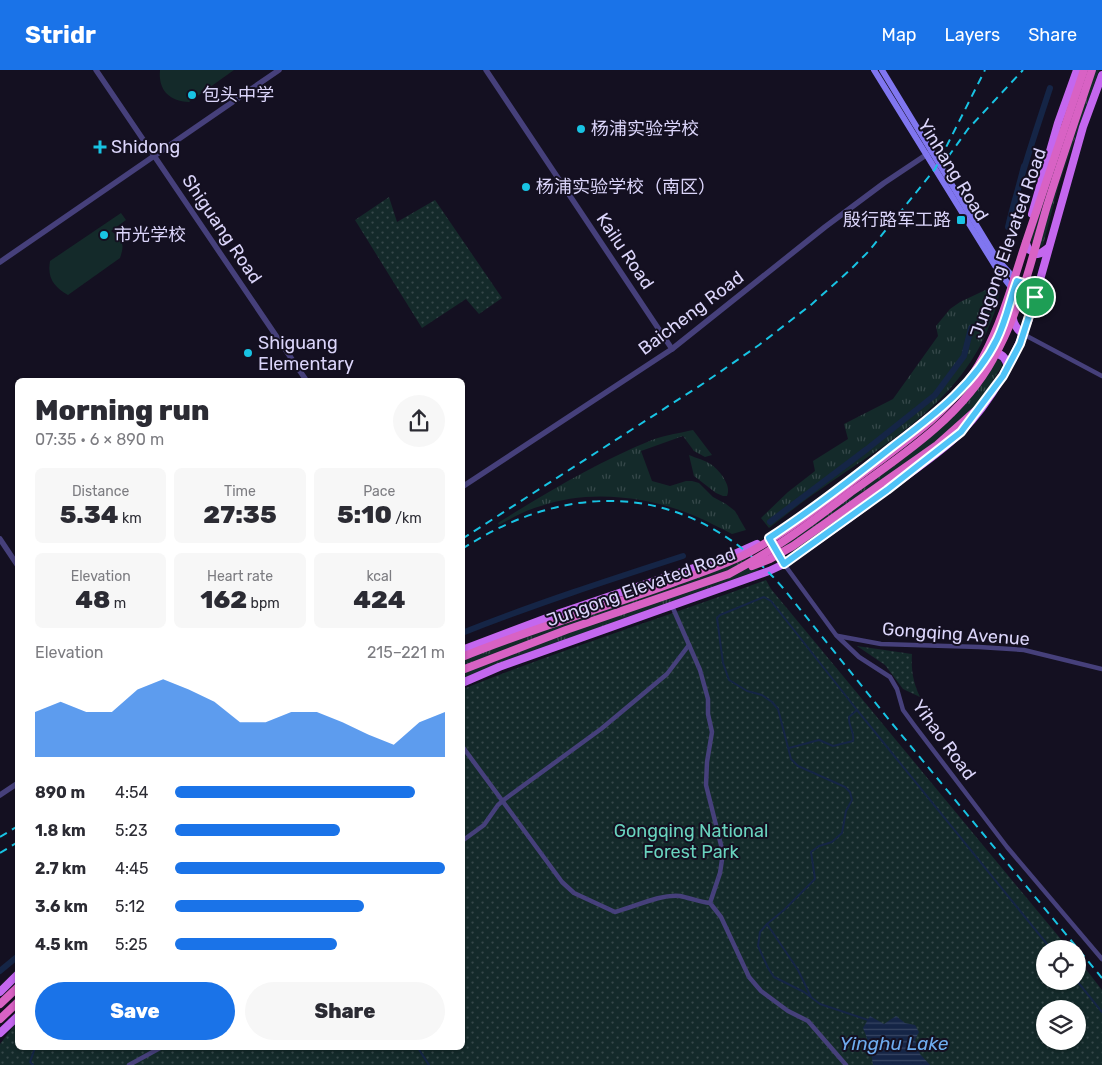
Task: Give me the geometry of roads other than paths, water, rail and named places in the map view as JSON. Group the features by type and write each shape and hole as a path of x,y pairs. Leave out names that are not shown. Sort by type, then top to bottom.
{"highway":[{"name":"Jungong Elevated Road","path":"465,656 549,625 635,597 748,553 786,529 899,447 936,417 971,377 983,358 993,336 1013,283 1084,70"},
{"name":"Jungong Elevated Road","path":"465,669 566,630 729,574 754,561 792,536 886,466 941,422 971,392 993,361 1007,333 1018,304 1092,70"},
{"path":"729,574 756,565 793,546 937,445 983,404"},
{"path":"0,1004 15,990"},
{"path":"0,1019 15,1005"}],"main road":[{"name":"Yinhang Road","path":"874,70 928,153 941,166 997,259 1017,281 1038,288"},
{"name":"Yinhang Road","path":"882,70 928,153 997,269 1013,290"},
{"path":"465,649 569,610 719,561 760,543 816,506 934,414 973,375 998,338 1017,281 1048,156 1077,70"},
{"path":"465,682 499,667 784,564 934,455 961,432 1008,367 1023,334 1038,288 1083,127 1102,75"},
{"path":"1026,243 1028,249 1037,254 1049,247"},
{"path":"1013,290 1035,297"},
{"path":"1013,290 1011,312 1018,330 1023,334"},
{"path":"989,353 1000,354 1005,358 1008,367"},
{"path":"0,992 15,977"},
{"path":"0,1033 15,1019"}],"street":[{"name":"Shiguang Road","path":"96,70 305,378"},
{"path":"0,262 279,70"},
{"name":"Kailu Road","path":"486,70 672,349"},
{"name":"Baicheng Road","path":"465,485 672,349 825,227 928,153"},
{"path":"1023,334 1102,376"},
{"name":"Yihao Road","path":"769,538 784,564 836,635 859,657 890,677 897,688 903,710 1007,847 1102,959"},
{"path":"0,539 15,562"},
{"path":"672,606 700,670 708,699 708,714 712,732 707,762 706,785 723,853 720,873 710,903"},
{"name":"Gongqing Avenue","path":"836,635 882,644 1024,650 1102,669"},
{"path":"465,839 484,825 502,802 601,729 667,674 689,644"},
{"path":"465,750 562,882 574,893 615,912 660,898 679,896 710,903 720,917 749,977 762,991 788,1012 808,1021 846,1065"},
{"path":"0,795 15,785"},
{"path":"129,1065 156,1050"}],"water":[{"name":"Yinghu Lake","path":"870,1016 884,1024 896,1016 905,1023 915,1025 919,1032 915,1040 920,1054 930,1065 873,1065 870,1046 863,1028"}],"waterway":[{"path":"1024,166 1008,227 1022,174 1050,88"},
{"path":"770,522 935,395 964,356 971,328"},
{"path":"465,632 544,602 683,556"},
{"path":"789,748 819,740 833,746 853,741 849,717 857,710 771,601 764,597 720,615 717,618 723,663 729,680 747,691 762,695 772,702 778,709 791,759 798,766 845,787 850,792 852,800 846,811 842,833 832,842 819,846 811,852 815,879 760,932 758,946 774,977 804,992 820,1004 868,1020"},
{"path":"857,710 1044,940"},
{"path":"767,924 798,970 811,997"},
{"path":"0,971 15,958"},
{"path":"1084,990 1102,1012"},
{"path":"33,1065 30,1062 34,1050"},
{"path":"419,1050 429,1065"}],"railway":[{"path":"465,537 704,383 759,345 812,304 851,269 868,252 935,169 985,70"},
{"path":"948,157 968,129 1023,70"},
{"path":"465,547 504,525 547,510 589,502 631,502 672,511 711,528 748,553 783,588 1102,978"},
{"path":"0,837 15,828"},
{"path":"0,853 15,844"}],"place":[{"name":"包头中学","path":"192,95"},
{"name":"杨浦实验学校","path":"581,129"},
{"name":"Shidong","path":"100,147"},
{"name":"杨浦实验学校（南区）","path":"526,187"},
{"name":"殷行路军工路","path":"961,220"},
{"name":"市光学校","path":"104,235"},
{"name":"Shiguang Elementary","path":"248,353"}],"park label":[{"name":"Gongqing National Forest Park","path":"691,841"}]}
